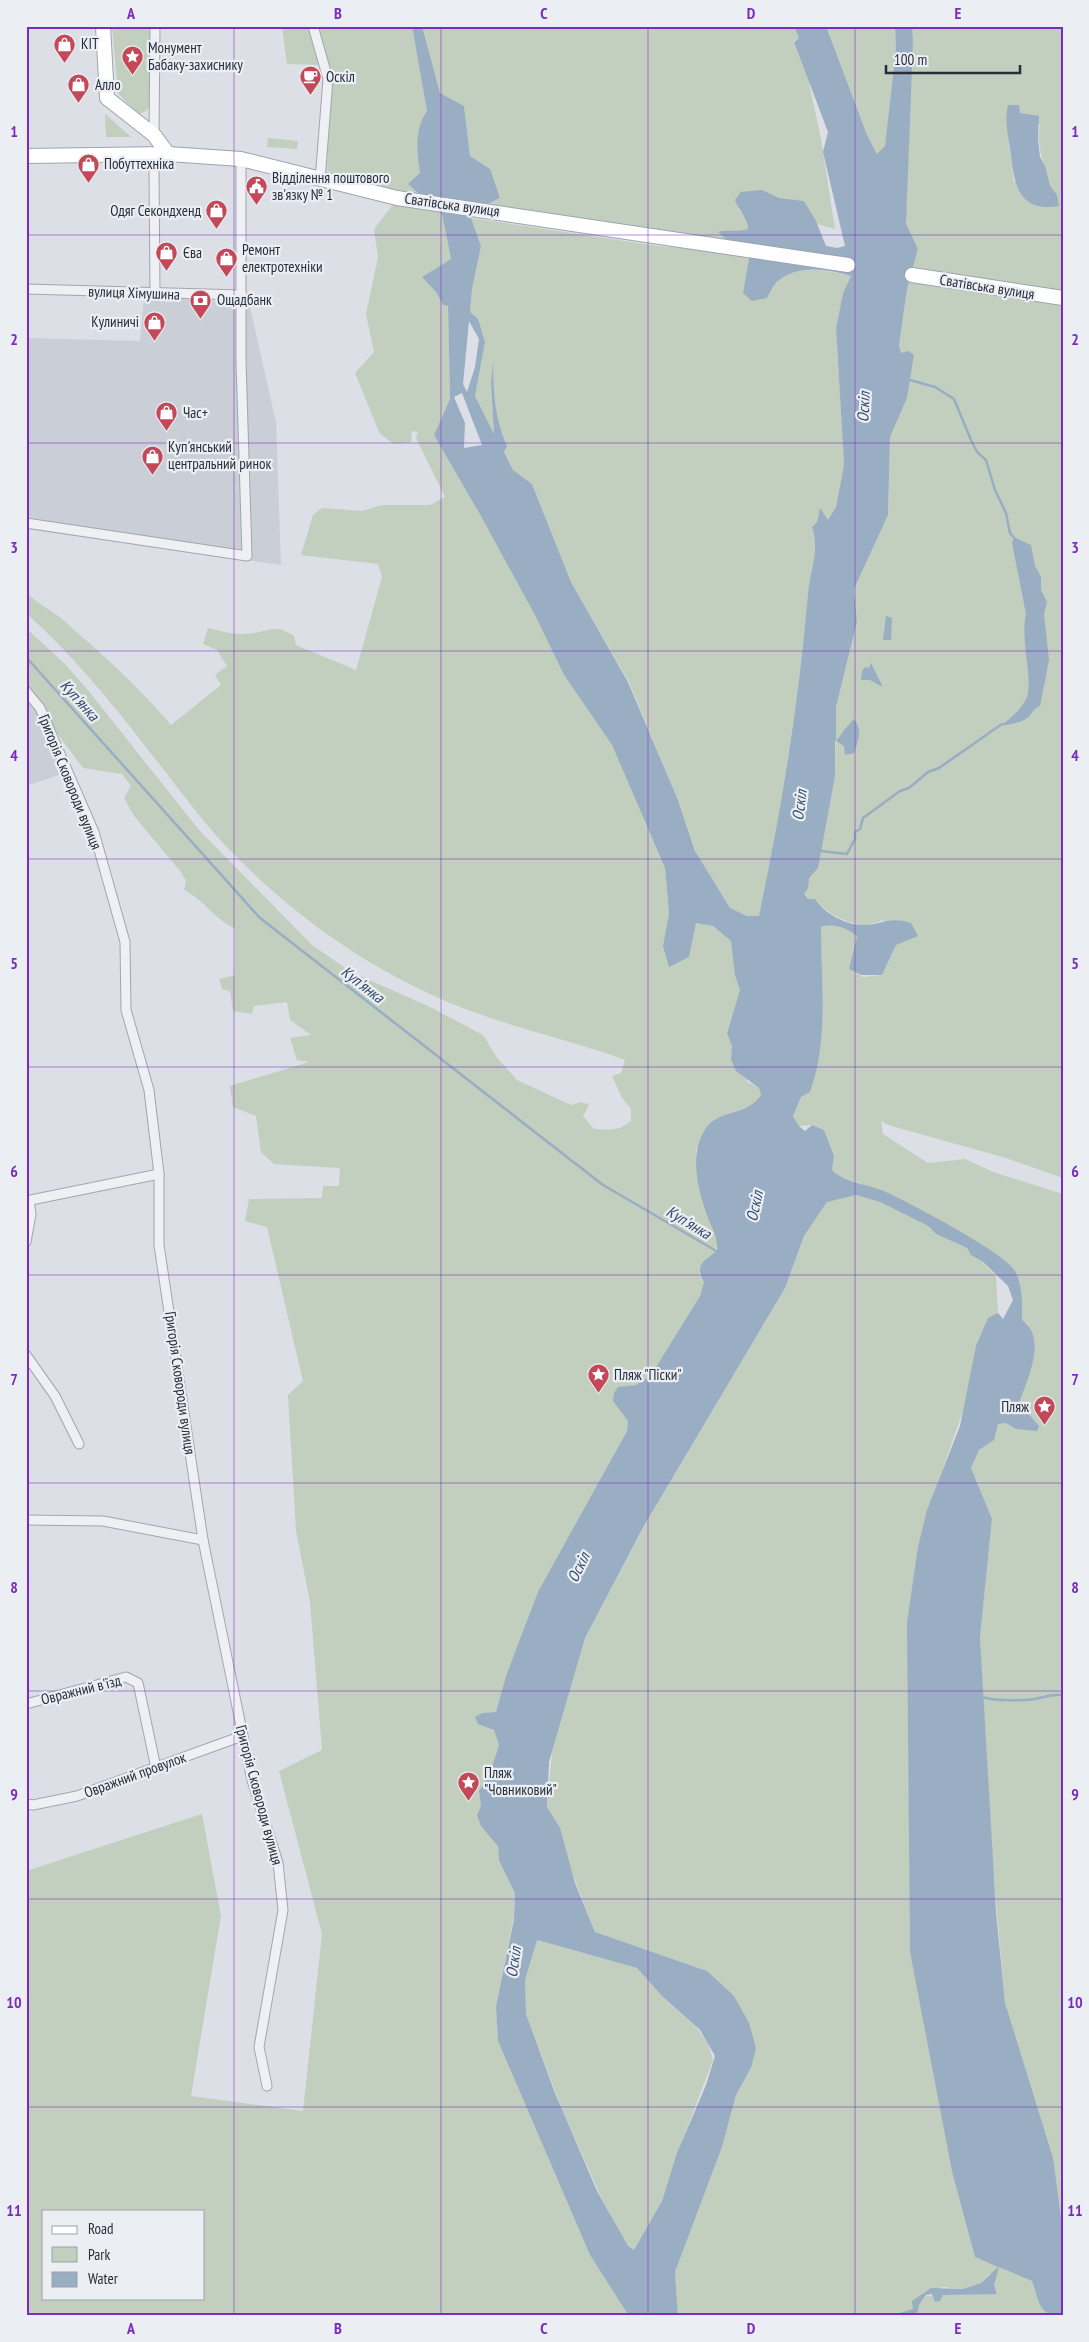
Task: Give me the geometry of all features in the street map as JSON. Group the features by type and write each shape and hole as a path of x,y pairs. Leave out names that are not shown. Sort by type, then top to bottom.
{"main road":[{"path":"103,26 107,98 154,135 168,154"},
{"name":"Сватівська вулиця","path":"26,156 168,154 241,159 397,198 848,265"},
{"name":"Сватівська вулиця","path":"912,275 1063,298"}],"street":[{"path":"154,26 154,135"},
{"path":"313,26 328,80 320,180"},
{"path":"26,522 248,556 241,360 241,159"},
{"path":"154,168 155,294"},
{"name":"вулиця Хімушина","path":"26,289 242,295"},
{"name":"Григорія Сковороди вулиця","path":"26,692 40,708 94,832 125,942 126,1010 149,1090 160,1174 159,1245 203,1540 252,1780 278,1863 283,1910 259,2047 267,2086"},
{"path":"26,1242 31,1214 28,1201 160,1174"},
{"path":"26,1355 55,1396 79,1444"},
{"path":"26,1520 103,1520 203,1540"},
{"name":"Овражний в'їзд","path":"26,1704 126,1677 138,1683 156,1768"},
{"name":"Овражний провулок","path":"26,1804 33,1805 77,1796 242,1736"}],"shaded area":[{"name":"Куп'янський центральний ринок","path":"164,297 249,303 276,422 281,565 26,529 26,338 140,341 144,298"},
{"path":"26,691 40,708 68,772 26,786"}],"green space":[{"path":"112,26 150,26 150,105 147,110 140,114 118,93"},
{"path":"282,26 313,26 324,65 287,64"},
{"path":"317,26 412,26 427,111 420,195 336,176 327,170 330,98"},
{"path":"422,26 794,26 799,38 793,41 805,64 821,139 835,229 817,224 804,201 769,195 738,209 748,221 750,229 737,233 719,232 729,241 489,204 500,198 479,163 470,156 464,106 440,93"},
{"path":"826,26 895,26 896,49 885,147 877,154 867,135"},
{"path":"912,26 1063,26 1063,292 919,268 917,283 1063,301 1063,1178 1006,1158 888,1125 881,1121 883,1134 928,1163 965,1159 993,1172 1063,1194 1063,2266 1005,2003 993,1867 980,1637 992,1519 971,1468 979,1450 994,1440 997,1424 1006,1423 1016,1429 1039,1426 1019,1403 1028,1324 1020,1319 1014,1269 1006,1262 971,1239 907,1204 870,1187 844,1179 828,1201 856,1195 880,1202 928,1226 936,1234 967,1248 971,1255 983,1262 983,1265 996,1276 998,1313 987,1320 975,1355 963,1411 925,1520 908,1636 910,1952 975,2257 1032,2281 1043,2308 1051,2316 910,2316 918,2312 919,2305 926,2296 997,2293 994,2285 996,2276 989,2274 981,2283 963,2289 942,2287 915,2301 916,2310 886,2316 678,2316 675,2272 722,2147 736,2095 751,2068 707,1971 595,1932 547,1807 552,1752 585,1638 649,1518 785,1288 804,1236 827,1202 834,1156 824,1130 812,1125 799,1126 793,1116 801,1097 810,1092 820,1052 823,1011 821,927 840,927 857,936 849,969 863,977 882,975 896,945 883,920 865,925 850,922 830,913 815,899 808,899 804,894 835,776 836,707 857,623 854,589 888,515 890,437 907,398 914,355 901,353 899,345 907,289 918,249 904,226 913,41","holes":["1020,113 1029,116 1040,125 1040,149 1048,186 1014,182 1009,143"]},
{"path":"105,114 131,137 106,137"},
{"path":"268,138 298,141 297,149 267,147"},
{"path":"395,202 435,208 442,214 451,259 422,277 436,292 443,305 448,305 450,399 434,435 475,498 478,511 520,580 564,675 612,745 665,868 669,913 663,946 689,955 696,923 713,926 731,941 740,991 727,1032 732,1046 731,1059 748,1082 759,1088 761,1095 756,1104 715,1119 696,1149 697,1177 708,1215 719,1239 715,1252 706,1258 699,1274 704,1282 700,1296 650,1379 636,1385 618,1388 614,1401 628,1421 627,1431 542,1586 506,1676 496,1712 483,1713 478,1724 494,1729 499,1745 491,1770 479,1791 481,1806 493,1839 498,1846 499,1862 515,1893 514,1915 496,2006 498,2041 590,2255 629,2316 26,2316 26,1871 202,1814 221,1916 191,2096 303,2111 322,1934 279,1771 322,1750 310,1602 296,1531 288,1395 303,1381 267,1227 245,1221 249,1199 322,1198 323,1186 339,1186 340,1168 274,1164 261,1152 256,1116 233,1107 230,1086 309,1062 297,1060 290,1038 311,1035 290,1020 287,1002 254,1006 252,1014 233,1011 230,991 222,989 219,979 235,975 235,928 221,920 192,894 184,890 186,881 181,872 134,816 124,798 131,786 122,774 83,768 26,691 26,628 65,664 87,689 199,830 312,945 351,972 428,1006 483,1035 497,1058 517,1080 571,1105 581,1102 589,1105 583,1116 594,1129 609,1130 618,1128 631,1121 631,1109 622,1098 612,1076 621,1073 625,1060 490,1018 436,997 402,980 338,942 278,896 214,833 91,679 26,613 26,592 58,616 105,657 146,697 171,725 221,685 215,675 227,666 217,650 203,644 208,628 241,634 270,629 281,630 294,636 296,645 356,670 382,577 378,564 301,555 313,515 322,508 362,511 382,505 430,505 445,497 416,438 418,432 412,431 411,442 394,444 380,434 355,373 374,352 366,314 378,257 374,229"},
{"path":"471,218 658,246 721,251 749,259 743,293 767,298 778,281 786,275 795,272 813,270 851,276 843,293 836,328 844,465 836,507 828,520 820,509 817,522 812,527 815,552 808,593 794,715 782,796 760,916 747,916 730,908 697,855 678,800 629,682 571,582 532,484 513,470 504,451 507,446 496,409 493,369 491,383 494,435 475,396 485,342 470,312 472,289 481,246"},
{"path":"536,1940 637,1968 662,1996 696,2027 708,2044 713,2060 679,2149 662,2201 634,2250 628,2247 600,2195 562,2109 526,2014 525,1980"}],"water":[{"path":"412,26 422,26 440,93 464,106 470,156 490,169 500,198 486,205 471,218 481,246 472,289 470,312 478,319 485,342 475,396 494,434 491,383 493,361 496,405 500,426 507,446 504,452 513,470 532,484 571,582 628,682 678,800 695,851 730,908 747,916 759,916 782,796 794,715 808,593 815,552 812,527 817,522 820,508 828,520 836,507 844,465 836,328 843,293 851,276 833,271 813,269 795,272 776,283 767,298 752,301 743,293 749,259 718,232 748,229 747,221 735,200 741,192 762,190 779,198 804,201 816,221 826,246 837,248 845,246 823,152 828,132 794,42 799,38 794,26 826,26 867,135 877,154 885,146 896,49 895,26 912,26 906,224 918,249 907,289 899,345 901,353 908,351 914,355 907,398 890,437 888,515 854,589 857,622 836,707 836,740 854,719 859,731 858,740 854,753 845,755 844,746 835,740 835,776 818,868 809,878 808,888 804,894 808,899 815,899 830,914 843,921 869,925 897,920 904,921 911,923 918,936 896,945 882,975 861,975 849,969 857,936 840,927 821,927 823,1011 820,1052 810,1092 801,1097 793,1116 799,1126 805,1131 812,1125 824,1130 834,1156 832,1170 837,1174 848,1180 881,1190 911,1204 953,1227 1007,1262 1015,1271 1019,1283 1022,1295 1022,1320 1030,1328 1034,1337 1033,1360 1019,1403 1039,1426 1037,1431 1016,1429 1006,1423 998,1424 994,1440 979,1450 971,1468 992,1519 980,1637 996,1912 1005,2003 1053,2158 1063,2233 1063,2316 1044,2310 1032,2281 999,2267 994,2285 997,2294 943,2295 940,2301 935,2302 932,2294 926,2295 919,2305 918,2312 910,2316 890,2316 913,2309 912,2301 931,2288 963,2289 981,2283 998,2267 975,2257 952,2171 910,1952 907,1623 918,1547 927,1510 960,1426 976,1346 988,1318 998,1313 1003,1319 1013,1300 1008,1286 983,1262 971,1255 967,1248 936,1234 928,1226 880,1202 856,1195 827,1202 804,1236 785,1288 644,1526 585,1638 549,1762 547,1807 560,1828 575,1883 595,1932 707,1971 734,1996 749,2023 756,2048 751,2068 736,2095 722,2147 675,2272 678,2316 629,2316 590,2255 498,2041 496,2006 514,1919 515,1893 499,1861 498,1846 481,1826 477,1815 481,1806 479,1791 491,1770 499,1745 494,1730 478,1724 475,1717 483,1713 496,1712 506,1676 538,1592 627,1431 628,1421 613,1401 614,1393 618,1387 636,1385 650,1377 700,1296 704,1282 700,1268 717,1251 715,1234 704,1207 696,1172 697,1149 701,1138 706,1128 712,1122 749,1106 761,1095 759,1088 736,1071 731,1059 732,1046 727,1033 740,990 735,975 731,941 713,926 696,923 689,957 669,967 663,946 669,913 665,868 612,745 564,675 536,617 434,435 450,399 448,306 443,305 436,292 422,277 451,259 442,214 408,184 420,173 417,149 418,133 427,111","holes":["469,321 479,339 475,367 467,392 463,384","462,393 482,445 464,448 465,423 454,397","537,1940 637,1968 662,1996 700,2030 715,2056 706,2085 677,2153 662,2201 634,2250 628,2246 597,2191 555,2093 526,2014 525,1980"]},
{"path":"1008,105 1019,105 1020,113 1039,116 1038,139 1040,157 1045,166 1050,186 1057,195 1059,206 1045,207 1034,205 1020,192 1013,172 1007,132 1006,116"},
{"path":"1014,537 1031,545 1035,566 1041,577 1041,590 1047,602 1044,614 1049,660 1040,706 1028,717 1017,723 1000,726 1012,717 1027,697 1029,678 1024,635 1026,614 1012,543"},
{"path":"886,616 892,618 891,640 883,640"},
{"path":"871,663 883,687 870,680 861,680 862,671 865,667 869,668"}],"waterway":[{"path":"910,380 935,387 954,399 977,452 986,460 995,490 1006,513 1010,533 1015,539"},
{"name":"Куп'янка","path":"26,657 260,918 603,1185 718,1252"},
{"path":"821,851 847,854 855,839 855,832 860,829 863,818 900,791 909,788 928,772 939,768 1002,724"},
{"path":"982,1697 1016,1700 1063,1695"}],"place":[{"name":"КІТ","path":"65,63"},
{"name":"Монумент Бабаку-захиснику","path":"132,76"},
{"name":"Оскіл","path":"310,96"},
{"name":"Алло","path":"79,104"},
{"name":"Побуттехніка","path":"88,183"},
{"name":"Відділення поштового зв'язку № 1","path":"256,206"},
{"name":"Одяг Секондхенд","path":"217,230"},
{"name":"Єва","path":"167,272"},
{"name":"Ремонт електротехніки","path":"226,278"},
{"name":"Ощадбанк","path":"201,319"},
{"name":"Кулиничі","path":"155,341"},
{"name":"Час+","path":"167,432"},
{"name":"Куп'янський центральний ринок","path":"152,475"},
{"name":"Пляж \"Піски\"","path":"598,1394"},
{"name":"Пляж","path":"1045,1426"},
{"name":"Пляж \"Човниковий\"","path":"468,1801"}]}
